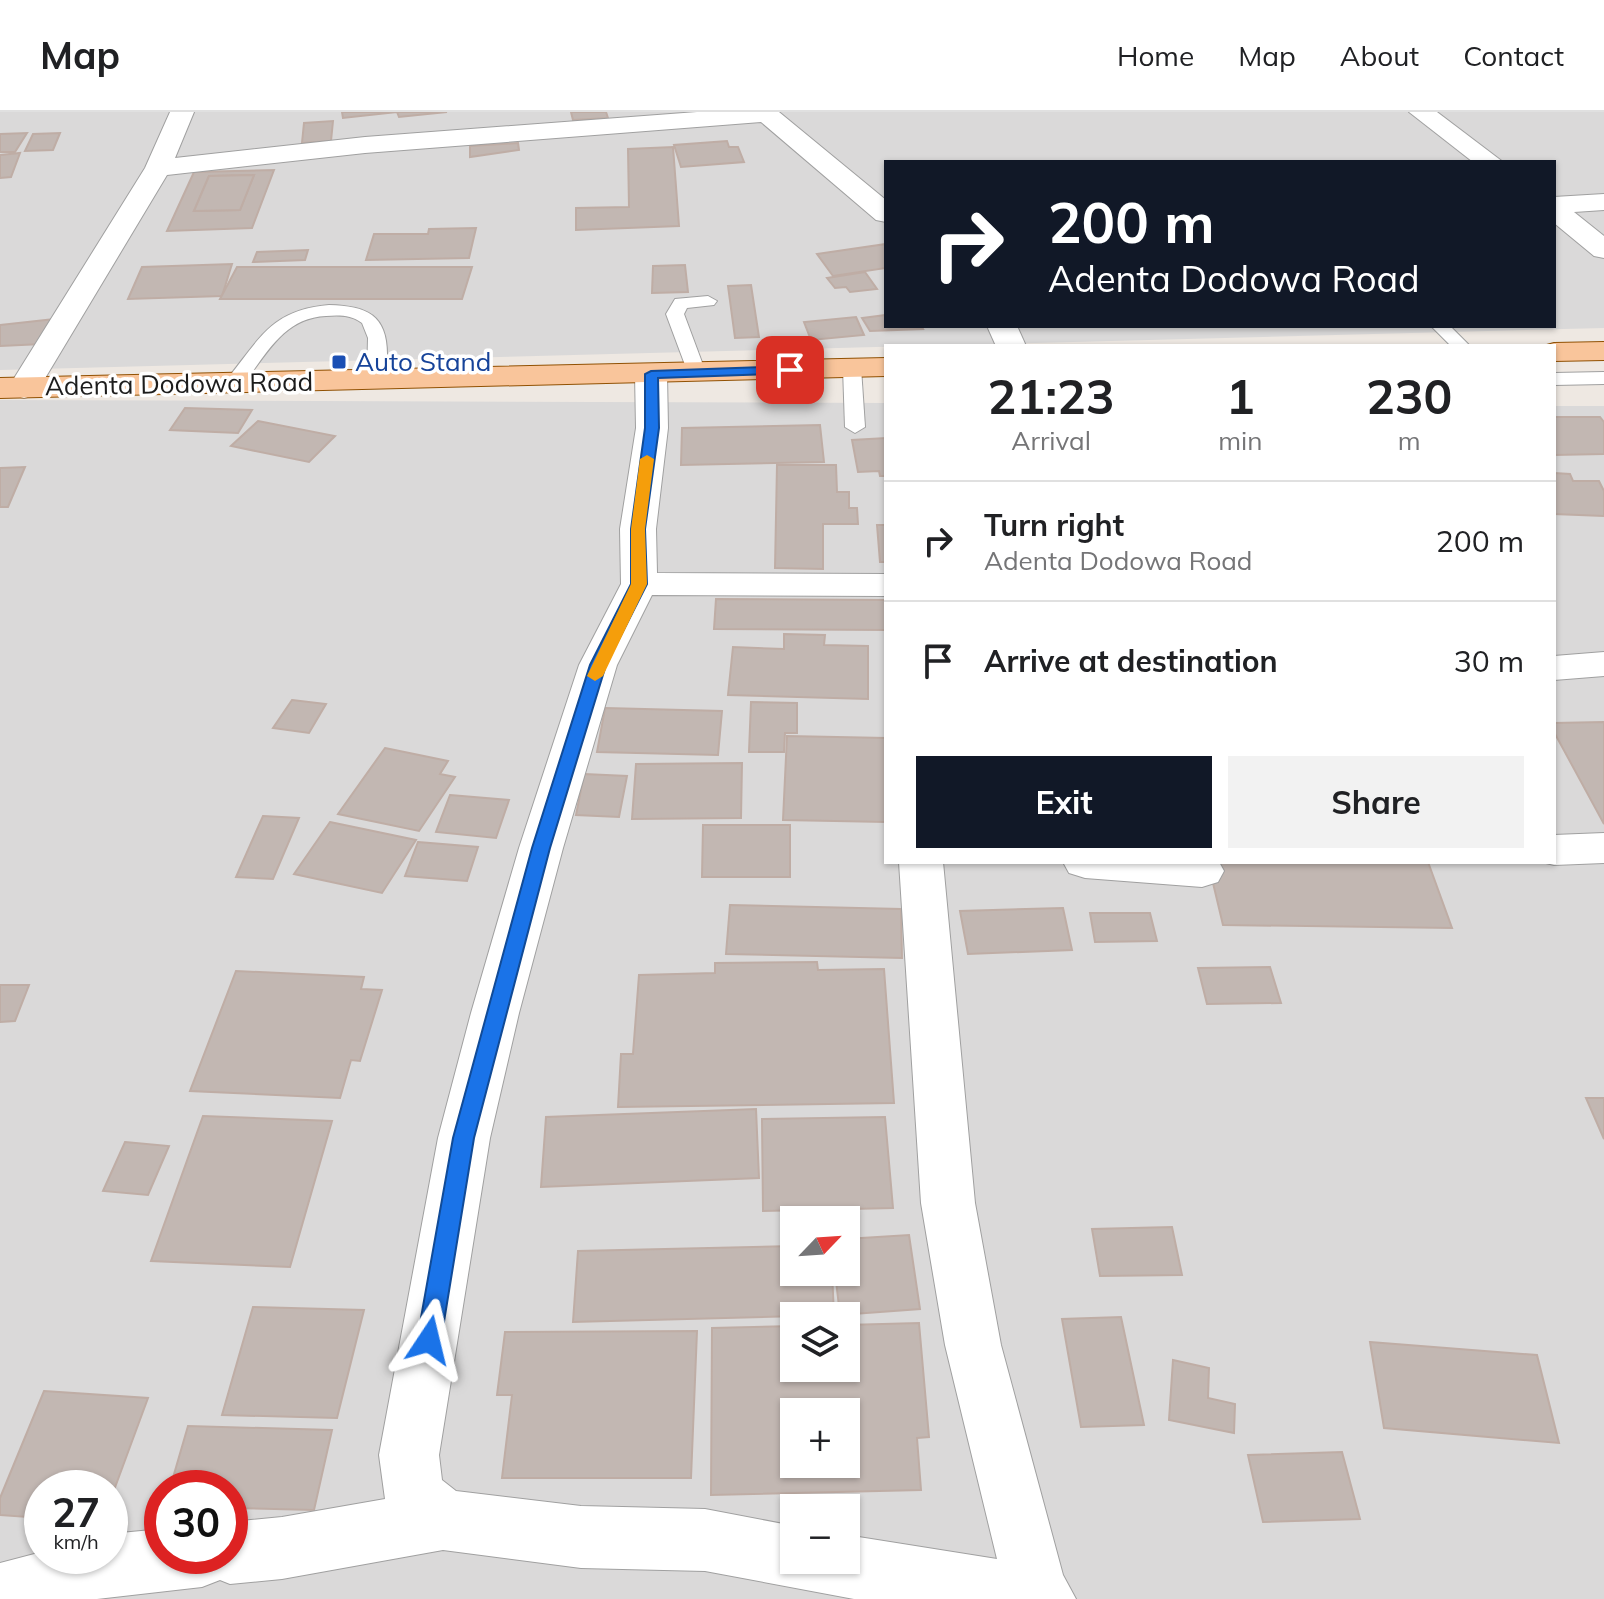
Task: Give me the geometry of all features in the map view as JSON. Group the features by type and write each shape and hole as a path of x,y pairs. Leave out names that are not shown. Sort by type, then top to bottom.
{"main road":[{"path":"1556,352 1604,351"},
{"name":"Adenta Dodowa Road","path":"12,388 884,367"}],"street":[{"path":"12,388 158,168 182,112"},
{"path":"1421,112 1487,160"},
{"path":"158,168 380,144 766,113 884,212"},
{"path":"1558,215 1604,202"},
{"path":"1558,215 1604,250"},
{"path":"443,1520 414,1495 409,1455 464,1138 541,848 598,665 639,584 638,529 652,428 651,374"},
{"path":"639,584 884,585"},
{"path":"1556,668 1604,664"},
{"path":"1556,850 1604,848"},
{"path":"860,1569 1040,1598 973,1345 948,1203 921,864"},
{"path":"1111,864 1202,871"},
{"path":"248,1551 443,1520 581,1537 705,1540 780,1554"},
{"path":"0,1595 103,1566 144,1562"}],"lane":[{"path":"697,373 675,314 681,303 708,301"},
{"path":"235,382 282,324 308,313 340,309 354,310 373,323 379,339 376,379"},
{"path":"1442,328 1459,344"},
{"path":"852,368 855,427"},
{"path":"1556,379 1604,378"}],"shaded area":[{"path":"0,112 1604,112 1604,328 993,344 884,344 884,347 0,370"},
{"path":"0,400 884,403 884,864 1556,864 1556,406 1604,406 1604,1599 0,1599"}],"building":[{"path":"342,112 397,112 343,118"},
{"path":"397,112 447,112 399,117"},
{"path":"571,112 606,112 608,118 573,120"},
{"path":"333,121 331,141 302,143 304,123"},
{"path":"27,133 15,152 0,152 0,134"},
{"path":"60,133 53,150 25,151 33,134"},
{"path":"727,141 729,147 738,147 744,162 681,167 674,145"},
{"path":"518,143 519,150 470,157 470,146"},
{"path":"673,147 679,226 576,230 576,208 629,207 628,149"},
{"path":"20,153 11,177 0,178 0,155"},
{"path":"274,170 252,228 167,231 194,172","holes":["254,175 240,210 194,211 209,176"]},
{"path":"254,175 240,210 194,211 209,176"},
{"path":"476,228 469,258 366,260 374,234 428,234 429,229"},
{"path":"884,244 884,268 833,276 817,254"},
{"path":"308,250 305,260 253,262 257,252"},
{"path":"232,264 222,296 128,299 142,267"},
{"path":"685,265 688,292 652,293 653,266"},
{"path":"237,267 472,267 462,299 220,299"},
{"path":"865,272 877,289 850,292 846,287 835,288 827,278"},
{"path":"751,285 759,337 735,338 728,286"},
{"path":"884,315 884,328 923,329 870,331 862,318"},
{"path":"856,317 864,335 811,340 804,322"},
{"path":"55,319 42,344 0,346 0,325"},
{"path":"185,408 252,410 238,433 170,430"},
{"path":"1556,417 1600,417 1604,422 1604,454 1556,455"},
{"path":"258,421 335,436 309,462 231,446"},
{"path":"820,425 824,462 681,465 682,428"},
{"path":"884,438 884,476 880,476 879,471 858,472 852,440"},
{"path":"777,465 836,465 837,492 849,492 849,508 857,508 858,524 823,524 823,569 775,568"},
{"path":"25,467 8,507 0,507 0,468"},
{"path":"1556,473 1570,474 1573,481 1599,481 1604,491 1604,516 1556,514"},
{"path":"877,525 884,525 884,562 880,562"},
{"path":"716,599 884,600 884,630 714,629"},
{"path":"784,634 825,635 824,645 868,646 868,699 728,695 733,647 784,649"},
{"path":"292,700 326,704 309,733 273,728"},
{"path":"751,702 797,703 797,733 785,733 784,752 749,752"},
{"path":"605,708 722,711 718,755 597,752"},
{"path":"1604,722 1604,824 1556,736 1556,723"},
{"path":"787,736 884,738 884,822 783,820"},
{"path":"385,748 448,761 440,774 455,777 419,831 338,814"},
{"path":"742,763 741,818 632,819 636,764"},
{"path":"584,774 627,776 619,817 576,815"},
{"path":"450,795 509,800 496,838 436,832"},
{"path":"263,816 299,818 273,879 236,877"},
{"path":"330,822 416,840 382,893 294,874"},
{"path":"703,825 790,825 790,877 702,877"},
{"path":"418,842 478,847 467,881 405,876"},
{"path":"1208,864 1429,864 1452,928 1223,925"},
{"path":"730,905 901,909 902,958 726,954"},
{"path":"1063,908 1072,950 968,954 960,911"},
{"path":"1090,913 1150,913 1157,941 1095,942"},
{"path":"817,962 818,970 884,969 894,1103 618,1107 621,1054 633,1054 639,975 715,973 715,963"},
{"path":"1270,967 1281,1003 1207,1004 1198,968"},
{"path":"236,971 364,977 361,989 382,990 360,1061 351,1060 340,1098 190,1091"},
{"path":"0,985 29,985 15,1021 0,1022"},
{"path":"1586,1098 1604,1098 1604,1139"},
{"path":"756,1109 759,1178 541,1187 546,1117"},
{"path":"203,1116 332,1121 290,1267 151,1261"},
{"path":"885,1117 893,1208 780,1206 780,1211 763,1211 762,1119"},
{"path":"125,1142 169,1146 148,1195 103,1191"},
{"path":"1172,1227 1182,1275 1100,1276 1092,1229"},
{"path":"909,1235 920,1309 860,1314 860,1302 838,1302 837,1286 860,1286 860,1238"},
{"path":"780,1246 780,1286 833,1286 833,1302 780,1302 780,1316 573,1322 578,1251"},
{"path":"253,1307 364,1310 337,1418 222,1415"},
{"path":"1121,1317 1144,1425 1081,1427 1062,1319"},
{"path":"919,1323 929,1437 917,1438 921,1490 711,1495 712,1328 780,1326 780,1382 860,1382 860,1325"},
{"path":"697,1331 691,1478 502,1478 512,1395 497,1395 505,1332"},
{"path":"1370,1342 1537,1355 1559,1443 1384,1428"},
{"path":"1173,1360 1209,1368 1208,1398 1235,1404 1234,1433 1169,1420"},
{"path":"44,1391 148,1398 121,1470 24,1470 24,1517 0,1515 0,1498"},
{"path":"188,1426 332,1430 314,1510 248,1508 248,1470 175,1470"},
{"path":"1342,1452 1360,1519 1263,1522 1248,1455"}],"slow traffic":[{"path":"595,676 639,584 638,529 647,459"}],"place":[{"name":"Auto Stand","path":"339,362"}],"route":[{"path":"429,1340 464,1138 495,1013 541,848 598,665 639,584 638,529 652,428 651,374 790,370"}]}
